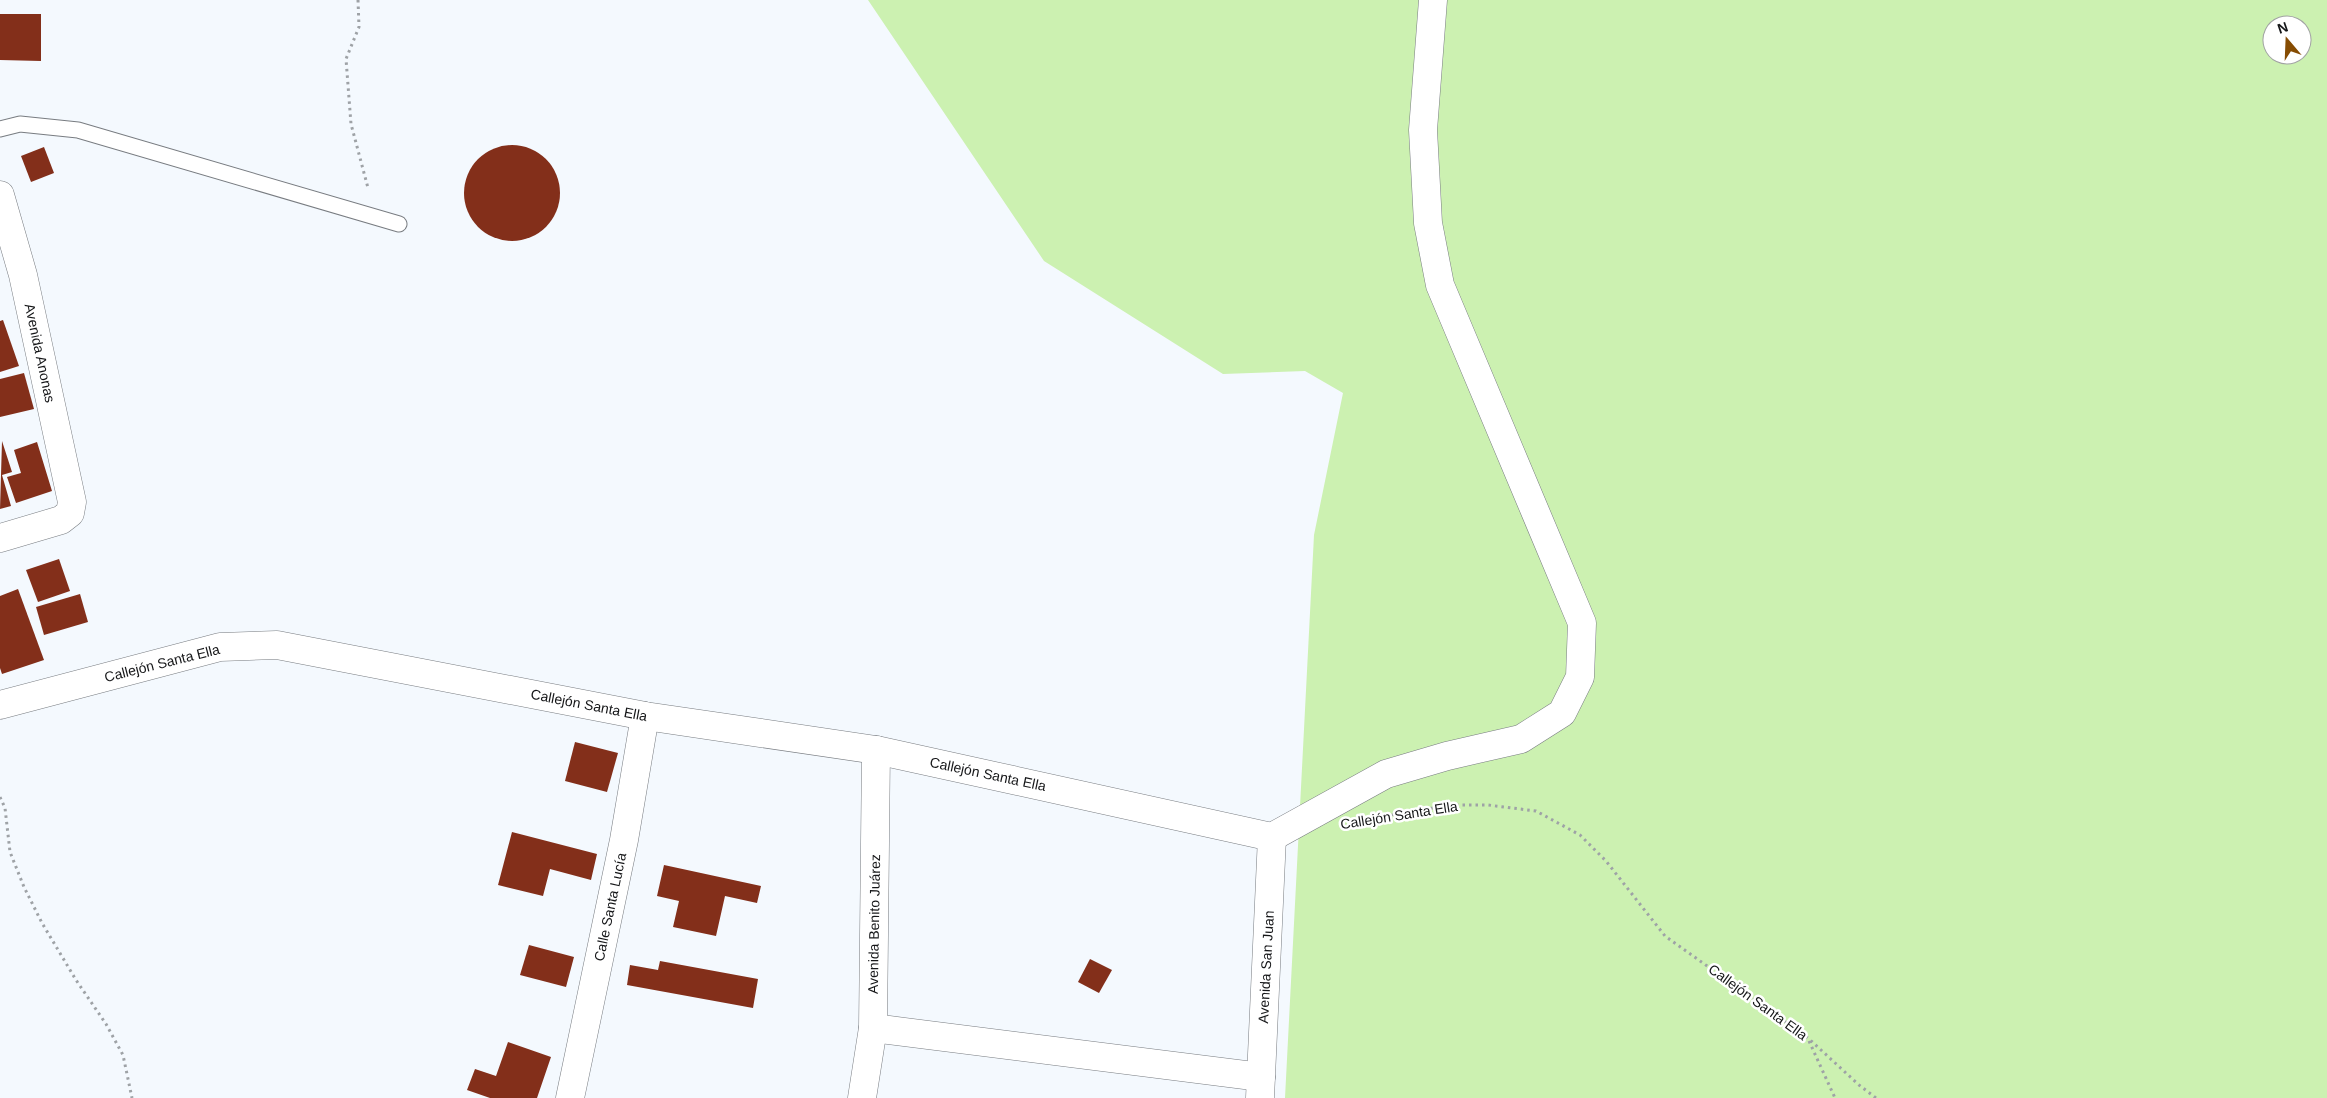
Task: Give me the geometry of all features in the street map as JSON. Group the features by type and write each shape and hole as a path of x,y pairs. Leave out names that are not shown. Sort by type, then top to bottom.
{"street":[{"path":"1272,837 1386,774 1447,756 1520,738 1562,713 1580,677 1582,623 1440,285 1428,223 1423,130 1433,0"},
{"name":"Avenida Anonas","path":"0,196 12,279 72,502 70,513 61,520 0,538"},
{"name":"Callejón Santa Ella","path":"0,705 220,647 277,645 645,716 876,750 1272,837"},
{"name":"Calle Santa Lucía","path":"570,1098 624,840 645,716"},
{"name":"Avenida Benito Juárez","path":"862,1098 873,1028 876,750"},
{"name":"Avenida San Juan","path":"1261,1087 1272,837"},
{"path":"873,1028 1261,1087"}],"lane":[{"path":"0,129 20,124 78,130 399,224"}],"path":[{"path":"358,0 359,27 346,59 351,124 376,218"},
{"path":"0,797 5,808 10,852 24,887 42,923 76,980 106,1024 123,1055 132,1098"},
{"name":"Callejón Santa Ella","path":"1378,817 1451,806 1488,805 1536,811 1580,836 1606,861 1665,936 1808,1038 1876,1098"},
{"path":"1808,1038 1835,1098"}],"green space":[{"path":"868,0 2327,0 2327,1098 1285,1098 1314,535 1343,393 1305,371 1223,374 1044,261"}],"building":[{"path":"0,14 41,14 41,61 0,60"},
{"path":"512,145 530,149 546,159 556,175 560,193 556,211 546,227 530,237 512,241 494,237 478,227 468,211 464,193 468,175 478,159 494,149"},
{"path":"44,147 54,173 31,182 21,156"},
{"path":"3,320 19,366 0,372 0,321"},
{"path":"24,373 34,409 0,417 0,379"},
{"path":"2,441 12,472 2,475 11,506 0,509"},
{"path":"37,442 52,491 16,503 7,477 21,473 14,450"},
{"path":"59,559 70,591 38,602 26,570"},
{"path":"18,589 44,660 2,674 0,668 0,596"},
{"path":"80,594 88,622 44,635 36,607"},
{"path":"575,742 618,753 607,792 565,781"},
{"path":"512,832 597,854 591,880 550,869 543,896 498,885"},
{"path":"664,865 761,886 757,903 725,896 716,936 673,927 679,901 657,896"},
{"path":"529,945 574,957 566,987 520,975"},
{"path":"1090,959 1112,970 1099,993 1078,982"},
{"path":"660,961 758,979 753,1008 627,985 630,965 658,970"},
{"path":"508,1042 551,1057 537,1098 490,1098 467,1090 475,1069 496,1076"}]}
